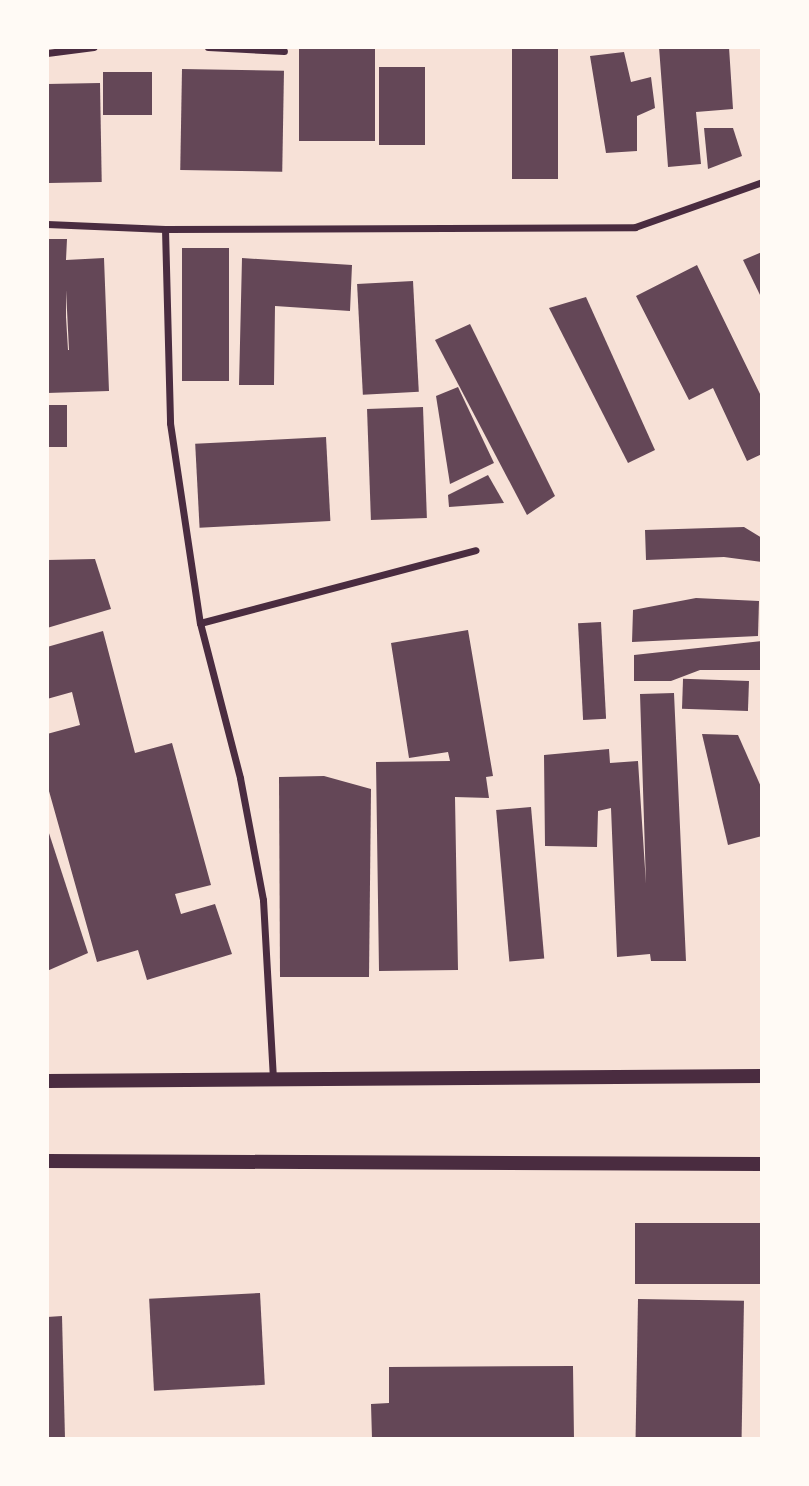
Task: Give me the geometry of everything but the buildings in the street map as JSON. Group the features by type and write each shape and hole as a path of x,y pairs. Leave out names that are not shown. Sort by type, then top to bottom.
{"main road":[{"path":"47,1081 762,1076"},
{"path":"47,1161 762,1164"}],"street":[{"path":"47,52 94,47"},
{"path":"208,47 284,51"},
{"path":"47,224 165,229 635,227 762,181"},
{"path":"165,229 170,423 200,623 240,778 263,900 273,1079"},
{"path":"200,623 476,551"}]}
